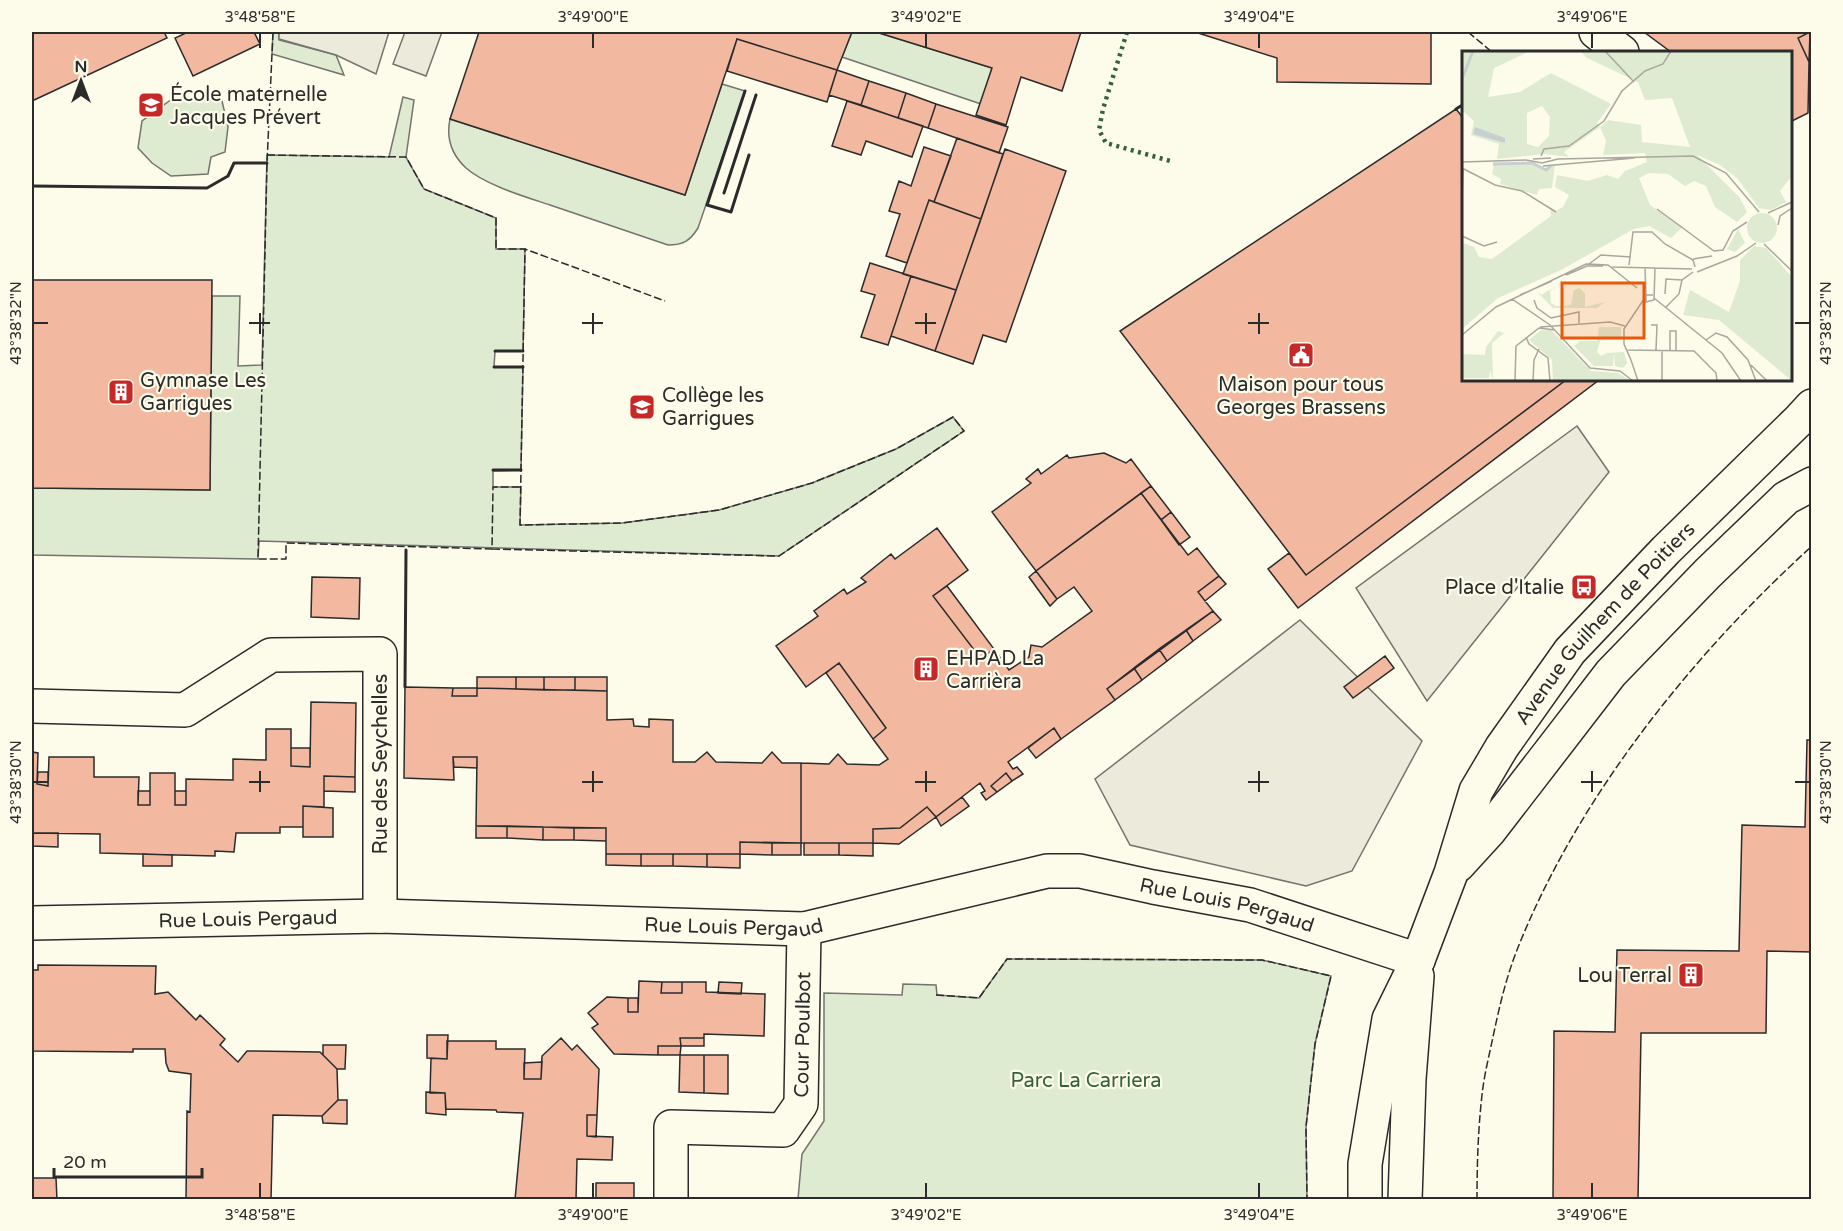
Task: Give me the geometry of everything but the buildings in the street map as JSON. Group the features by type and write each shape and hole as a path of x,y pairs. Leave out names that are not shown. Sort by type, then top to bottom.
{"street":[{"path":"1596,32 1621,51"},
{"name":"Avenue Guilhem de Poitiers","path":"1365,1200 1365,1164 1389,1019 1418,960 1451,873 1476,790 1502,747 1570,651 1666,549 1812,405"},
{"name":"Avenue Guilhem de Poitiers","path":"1451,873 1490,830 1611,673 1708,573 1786,498 1812,484"},
{"name":"Rue des Seychelles","path":"32,706 185,710 271,655 380,654 380,916"},
{"name":"Rue Louis Pergaud","path":"32,923 380,916 804,929 1047,871 1080,871 1250,905 1418,960"},
{"name":"Cour Poulbot","path":"670,1200 671,1127 783,1130 801,1104 804,929"},
{"name":"Avenue Guilhem de Poitiers","path":"1405,1200 1409,1078 1418,960"}],"green space":[{"path":"273,32 279,32 279,40 336,55 344,75 272,54"},
{"path":"852,32 876,32 992,68 981,104 842,57"},
{"path":"722,84 745,91 698,228 689,239 678,244 668,245 518,194 484,180 466,168 457,158 450,139 450,119 685,195"},
{"path":"403,97 414,100 406,157 424,189 496,218 496,249 525,249 523,351 495,351 494,367 523,367 521,470 493,471 493,487 521,487 520,525 622,523 719,510 812,483 896,449 953,417 964,431 779,556 259,541 258,559 32,555 32,488 210,490 212,296 240,296 238,366 262,365 267,155 389,157"},
{"path":"172,99 222,101 228,127 225,152 211,157 208,174 171,176 152,163 138,148 142,121"},
{"name":"Parc La Carriera","path":"1007,959 1262,960 1331,976 1315,1044 1306,1127 1307,1199 798,1199 802,1154 824,1121 824,993 902,995 903,984 936,985 937,995 979,998"}],"shaded area":[{"path":"279,32 389,32 376,74 336,55 279,39"},
{"path":"405,32 442,32 426,76 393,64"},
{"path":"1577,426 1609,472 1427,701 1356,588"},
{"path":"1300,620 1422,741 1352,871 1306,886 1130,845 1095,779"}],"hedge":[{"path":"1127,32 1103,109 1099,130 1106,143 1174,162"}],"fence":[{"path":"273,32 267,163 258,559 286,559 286,543 492,549 493,487 521,487"},
{"path":"1468,32 1491,51"},
{"path":"267,155 406,157 424,189 496,218 496,249 525,249 665,301"},
{"path":"492,549 779,556 964,431 953,417 896,449 812,483 719,510 622,523 520,525 525,249"},
{"path":"1477,1200 1480,1121 1488,1059 1509,971 1542,893 1605,784 1642,732 1724,634 1767,588 1812,546"},
{"path":"936,995 979,998 1007,959 1262,960 1331,976 1315,1044 1306,1127 1307,1200"}],"wall":[{"path":"745,91 707,205 731,212 749,155"},
{"path":"724,193 756,95"},
{"path":"1456,109 1462,105"},
{"path":"32,186 207,188 228,176 234,163 267,163"},
{"path":"495,351 523,351"},
{"path":"494,367 523,367"},
{"path":"493,470 521,470"},
{"path":"405,687 406,550"}],"place":[{"name":"École maternelle Jacques Prévert","path":"151,105"},
{"name":"Maison pour tous Georges Brassens","path":"1301,355"},
{"name":"Gymnase Les Garrigues","path":"121,392"},
{"name":"Collège les Garrigues","path":"642,407"},
{"name":"Place d'Italie","path":"1584,587"},
{"name":"EHPAD La Carrièra","path":"926,669"},
{"name":"Lou Terral","path":"1691,975"}]}
